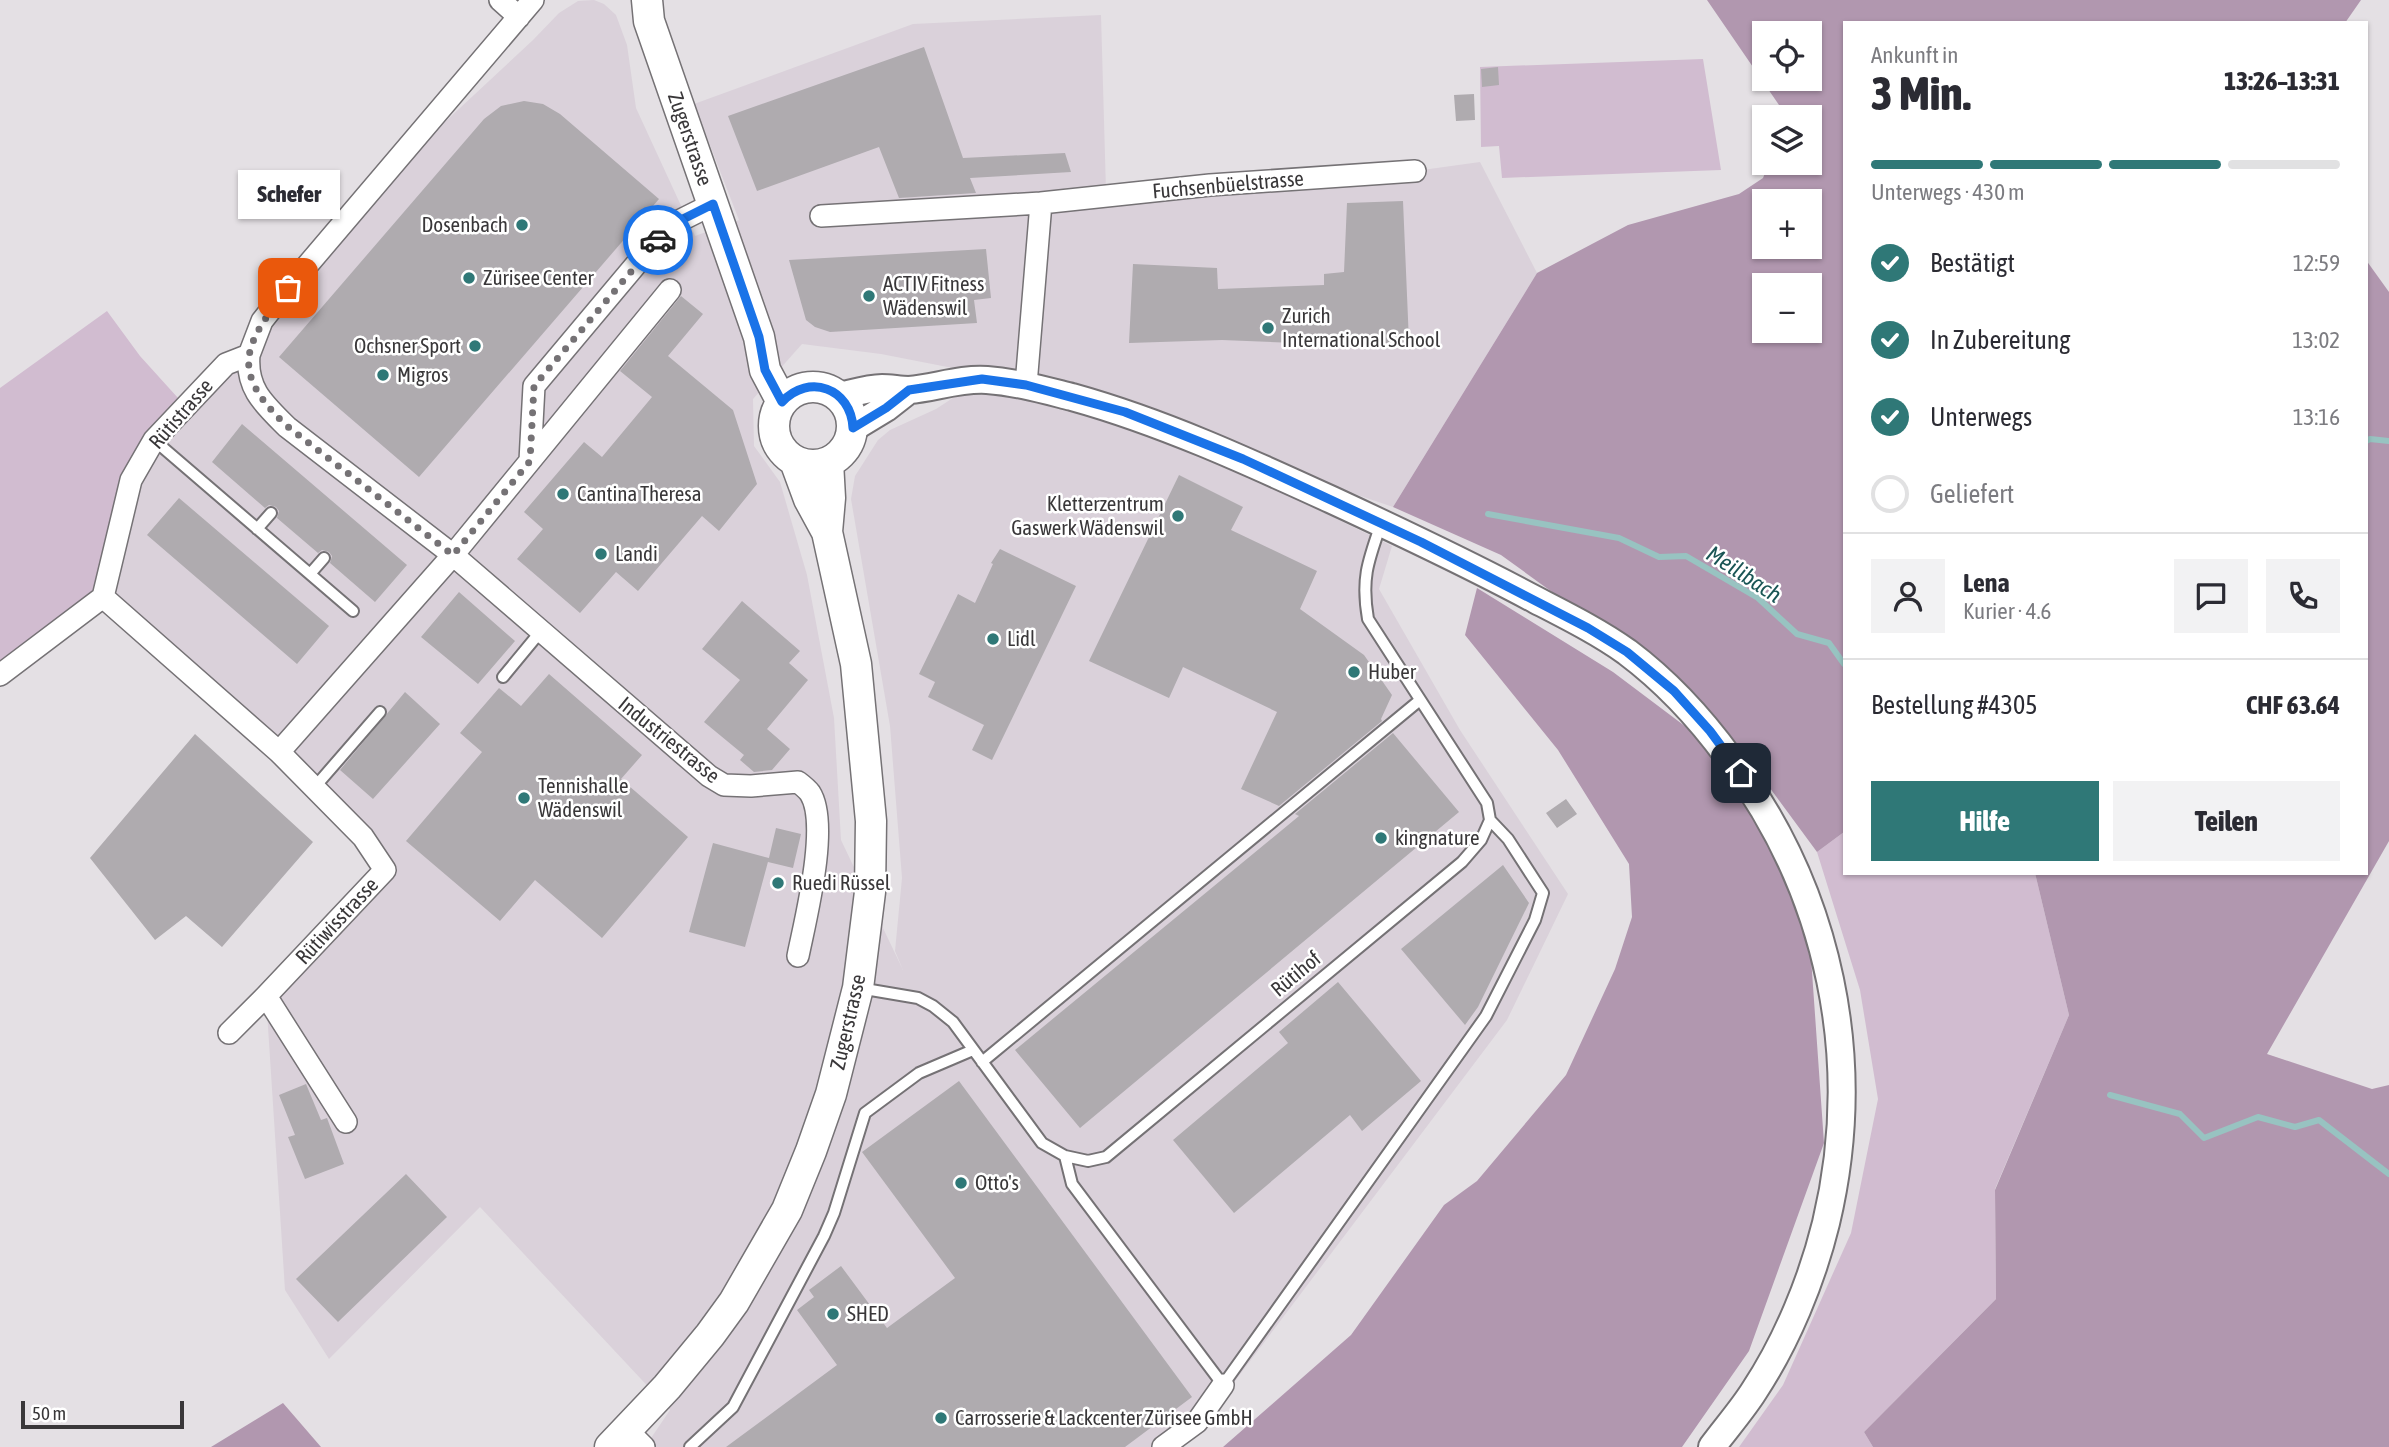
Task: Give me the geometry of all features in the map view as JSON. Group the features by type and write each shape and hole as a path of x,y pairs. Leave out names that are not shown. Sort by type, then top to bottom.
{"main road":[{"name":"Zugerstrasse","path":"627,0 638,13 648,10 759,337 793,395"},
{"path":"823,388 839,396 850,411 853,428 848,445 842,452 828,463 811,465 795,461 783,452 774,431 775,416 793,395 823,388"},
{"name":"Zugerstrasse","path":"627,1441 726,1313 787,1210 831,1094 858,988 870,892 871,821 856,664 827,533 808,499 795,461"},
{"name":"Zugerstrasse","path":"827,533 830,498 828,463"}],"street":[{"path":"500,0 531,5"},
{"path":"249,355 262,321 288,288 531,5"},
{"name":"Fuchsenbüelstrasse","path":"821,216 1041,202 1210,185 1415,171"},
{"path":"1026,385 1041,202"},
{"path":"530,461 534,386 649,249 679,221 713,204"},
{"path":"279,752 453,555 670,290"},
{"name":"Rütistrasse","path":"103,597 131,480 154,440 226,364 249,355"},
{"name":"Industriestrasse","path":"249,355 247,371 253,387 267,408 453,555 709,776 724,785 798,782 810,793 815,809 818,847 798,956"},
{"path":"839,396 878,388 909,390 982,379 1026,385 1125,412 1243,459 1503,582 1588,628 1627,652 1674,691 1710,731 1769,815 1812,913 1835,996 1840,1045 1841,1136 1826,1224 1792,1320 1755,1390 1713,1447"},
{"path":"853,428 909,390"},
{"path":"0,675 103,597"},
{"name":"Rütiwisstrasse","path":"103,597 279,752 363,837 385,870 229,1033"},
{"path":"266,996 346,1122"},
{"path":"1163,1447 1197,1422 1223,1385"}],"lane":[{"path":"154,440 353,611"},
{"path":"257,529 271,513"},
{"path":"858,988 918,998 953,1022 1042,1143 1065,1156 1072,1184 1223,1385 1486,1016 1535,920 1543,893 1508,839 1490,820 1487,803 1368,620 1364,596 1366,567 1381,524"},
{"path":"310,574 324,558"},
{"path":"503,677 541,631"},
{"path":"982,1062 1420,701"},
{"path":"314,788 380,712"},
{"name":"Rütihof","path":"1065,1156 1088,1161 1106,1157 1462,862 1481,840 1490,820"},
{"path":"690,1447 733,1407 824,1236 865,1114 919,1073 973,1050"}],"shaded area":[{"path":"594,0 604,4 616,15 627,45 636,108 695,236 739,220 694,104 913,24 1101,15 1106,191 1038,199 1024,382 881,354 802,344 753,399 754,446 780,482 807,575 834,718 841,840 903,970 895,951 902,878 890,726 851,499 855,476 878,440 890,430 936,409 982,379 1169,437 1392,546 1379,589 1460,730 1568,894 1507,1020 1220,1401 1154,1447 645,1447 670,1410 480,1207 329,1359 285,1290 266,996 385,870 363,837 103,597 131,480 247,355 375,187 559,13 578,1"},
{"path":"1707,0 2361,0 2346,21 1843,21 1843,833 1817,852 1739,746 1631,649 1501,555 1393,507 1537,273 1628,225 1739,194 1764,175 1822,175 1822,105 1779,105 1769,91 1822,91 1822,21 1752,21 1752,66"},
{"path":"1703,59 1721,170 1502,178 1499,146 1481,147 1480,67"},
{"name":"Zurich International School","path":"1480,162 1537,273 1393,507 1029,383 1042,204 1415,171"},
{"path":"2368,263 2389,292 2389,841 2267,1054 2372,1089 2389,1085 2389,1447 1873,1447 1864,1432 1996,1299 1995,1190 2069,1015 2035,875 2368,875"},
{"path":"107,311 140,356 178,398 175,416 154,440 103,597 0,675 0,388"},
{"path":"1477,588 1613,672 1726,757 1809,929 1824,1143 1749,1351 1682,1447 1223,1447 1351,1335 1444,1205 1477,1181 1566,1075 1615,969 1632,917 1629,864 1558,750 1465,635"},
{"path":"1843,833 1843,875 2035,875 2069,1015 1995,1189 1996,1299 1864,1432 1873,1447 1739,1447 1783,1385 1851,1233 1878,1099 1860,990 1817,852"},
{"path":"283,1403 321,1447 211,1447"}],"building":[{"path":"924,47 963,158 1065,153 1071,172 970,178 976,193 899,198 879,147 757,191 728,116"},
{"path":"1498,67 1499,85 1482,87 1481,69"},
{"path":"1474,94 1475,120 1456,121 1454,95"},
{"name":"Zürisee Center","path":"524,101 543,104 560,114 659,199 419,477 279,357 484,119 501,106"},
{"name":"Zurich International School","path":"1403,201 1409,342 1342,345 1222,340 1129,343 1133,264 1217,268 1218,289 1324,285 1324,274 1344,272 1347,203"},
{"path":"986,249 991,298 974,300 977,323 830,332 815,327 806,320 789,260"},
{"path":"681,296 703,314 668,356 733,410 757,484 719,531 702,516 638,591 616,572 580,613 517,559 543,529 524,512 584,442 602,457 652,397 620,371"},
{"path":"242,424 407,565 375,602 330,563 332,556 329,552 322,550 318,553 277,518 279,511 276,507 269,505 265,508 212,462"},
{"path":"1179,475 1243,507 1231,530 1317,571 1300,609 1364,655 1392,695 1382,721 1279,806 1241,789 1277,712 1183,667 1169,698 1089,661"},
{"path":"179,498 329,626 297,664 147,535"},
{"name":"Lidl","path":"1000,549 1076,586 992,760 972,750 984,725 928,697 935,682 919,674 958,594 975,603 993,564 991,563"},
{"path":"459,592 515,641 478,684 421,637"},
{"path":"742,601 800,651 789,663 808,680 767,729 790,749 772,770 754,772 740,760 744,755 704,722 740,680 702,649"},
{"name":"Tennishalle Wädenswil","path":"549,674 642,755 621,779 688,837 602,938 535,880 500,921 406,841 482,752 460,733 499,688 521,706"},
{"path":"405,692 440,724 373,799 340,770"},
{"path":"1393,733 1459,812 1080,1128 1015,1050 1299,816 1295,814"},
{"path":"195,734 313,842 222,947 186,916 155,940 90,858"},
{"path":"1566,799 1577,814 1557,828 1546,813"},
{"path":"776,828 801,834 793,868 768,862"},
{"path":"713,843 769,858 745,947 689,932"},
{"path":"1503,865 1529,903 1478,1007 1465,1025 1401,949"},
{"path":"1338,982 1421,1081 1362,1131 1350,1115 1234,1213 1173,1140 1288,1043 1279,1032"},
{"path":"959,1081 1192,1397 1125,1447 726,1447 837,1365 797,1310 814,1297 809,1290 841,1266 887,1328 955,1278 862,1152"},
{"path":"306,1084 321,1120 327,1118 344,1164 305,1179 288,1137 295,1135 279,1095"},
{"path":"406,1174 447,1217 338,1322 296,1279"}],"waterway":[{"name":"Meilibach","path":"2368,440 2389,441"},
{"name":"Meilibach","path":"1488,514 1619,538 1659,557 1686,556 1758,598 1797,634 1829,643 1843,663"},
{"path":"2110,1095 2180,1114 2204,1138 2258,1117 2295,1127 2319,1120 2389,1174"}],"way so far":[{"path":"288,288 262,321 254,338 247,371 253,387 267,408 287,426 453,555 530,461 534,386 658,240"}],"place":[{"name":"Dosenbach","path":"522,225"},
{"name":"Zürisee Center","path":"469,278"},
{"name":"Schefer","path":"288,288"},
{"name":"ACTIV Fitness Wädenswil","path":"869,296"},
{"name":"Zurich International School","path":"1268,328"},
{"name":"Ochsner Sport","path":"475,346"},
{"name":"Migros","path":"383,375"},
{"name":"Cantina Theresa","path":"563,494"},
{"name":"Kletterzentrum Gaswerk Wädenswil","path":"1178,516"},
{"name":"Landi","path":"601,554"},
{"name":"Lidl","path":"993,639"},
{"name":"Huber","path":"1354,672"},
{"name":"Tennishalle Wädenswil","path":"524,798"},
{"name":"kingnature","path":"1381,838"},
{"name":"Ruedi Rüssel","path":"778,883"},
{"name":"Otto's","path":"961,1183"},
{"name":"SHED","path":"833,1314"},
{"name":"Carrosserie & Lackcenter Zürisee GmbH","path":"941,1418"}],"route":[{"path":"658,240 679,221 713,204 759,337 765,370 782,402 788,395 805,387 832,391 850,411 853,428 909,390 982,379 1026,385 1125,412 1243,459 1421,542 1588,628 1627,652 1674,691 1710,731 1741,773"}]}
